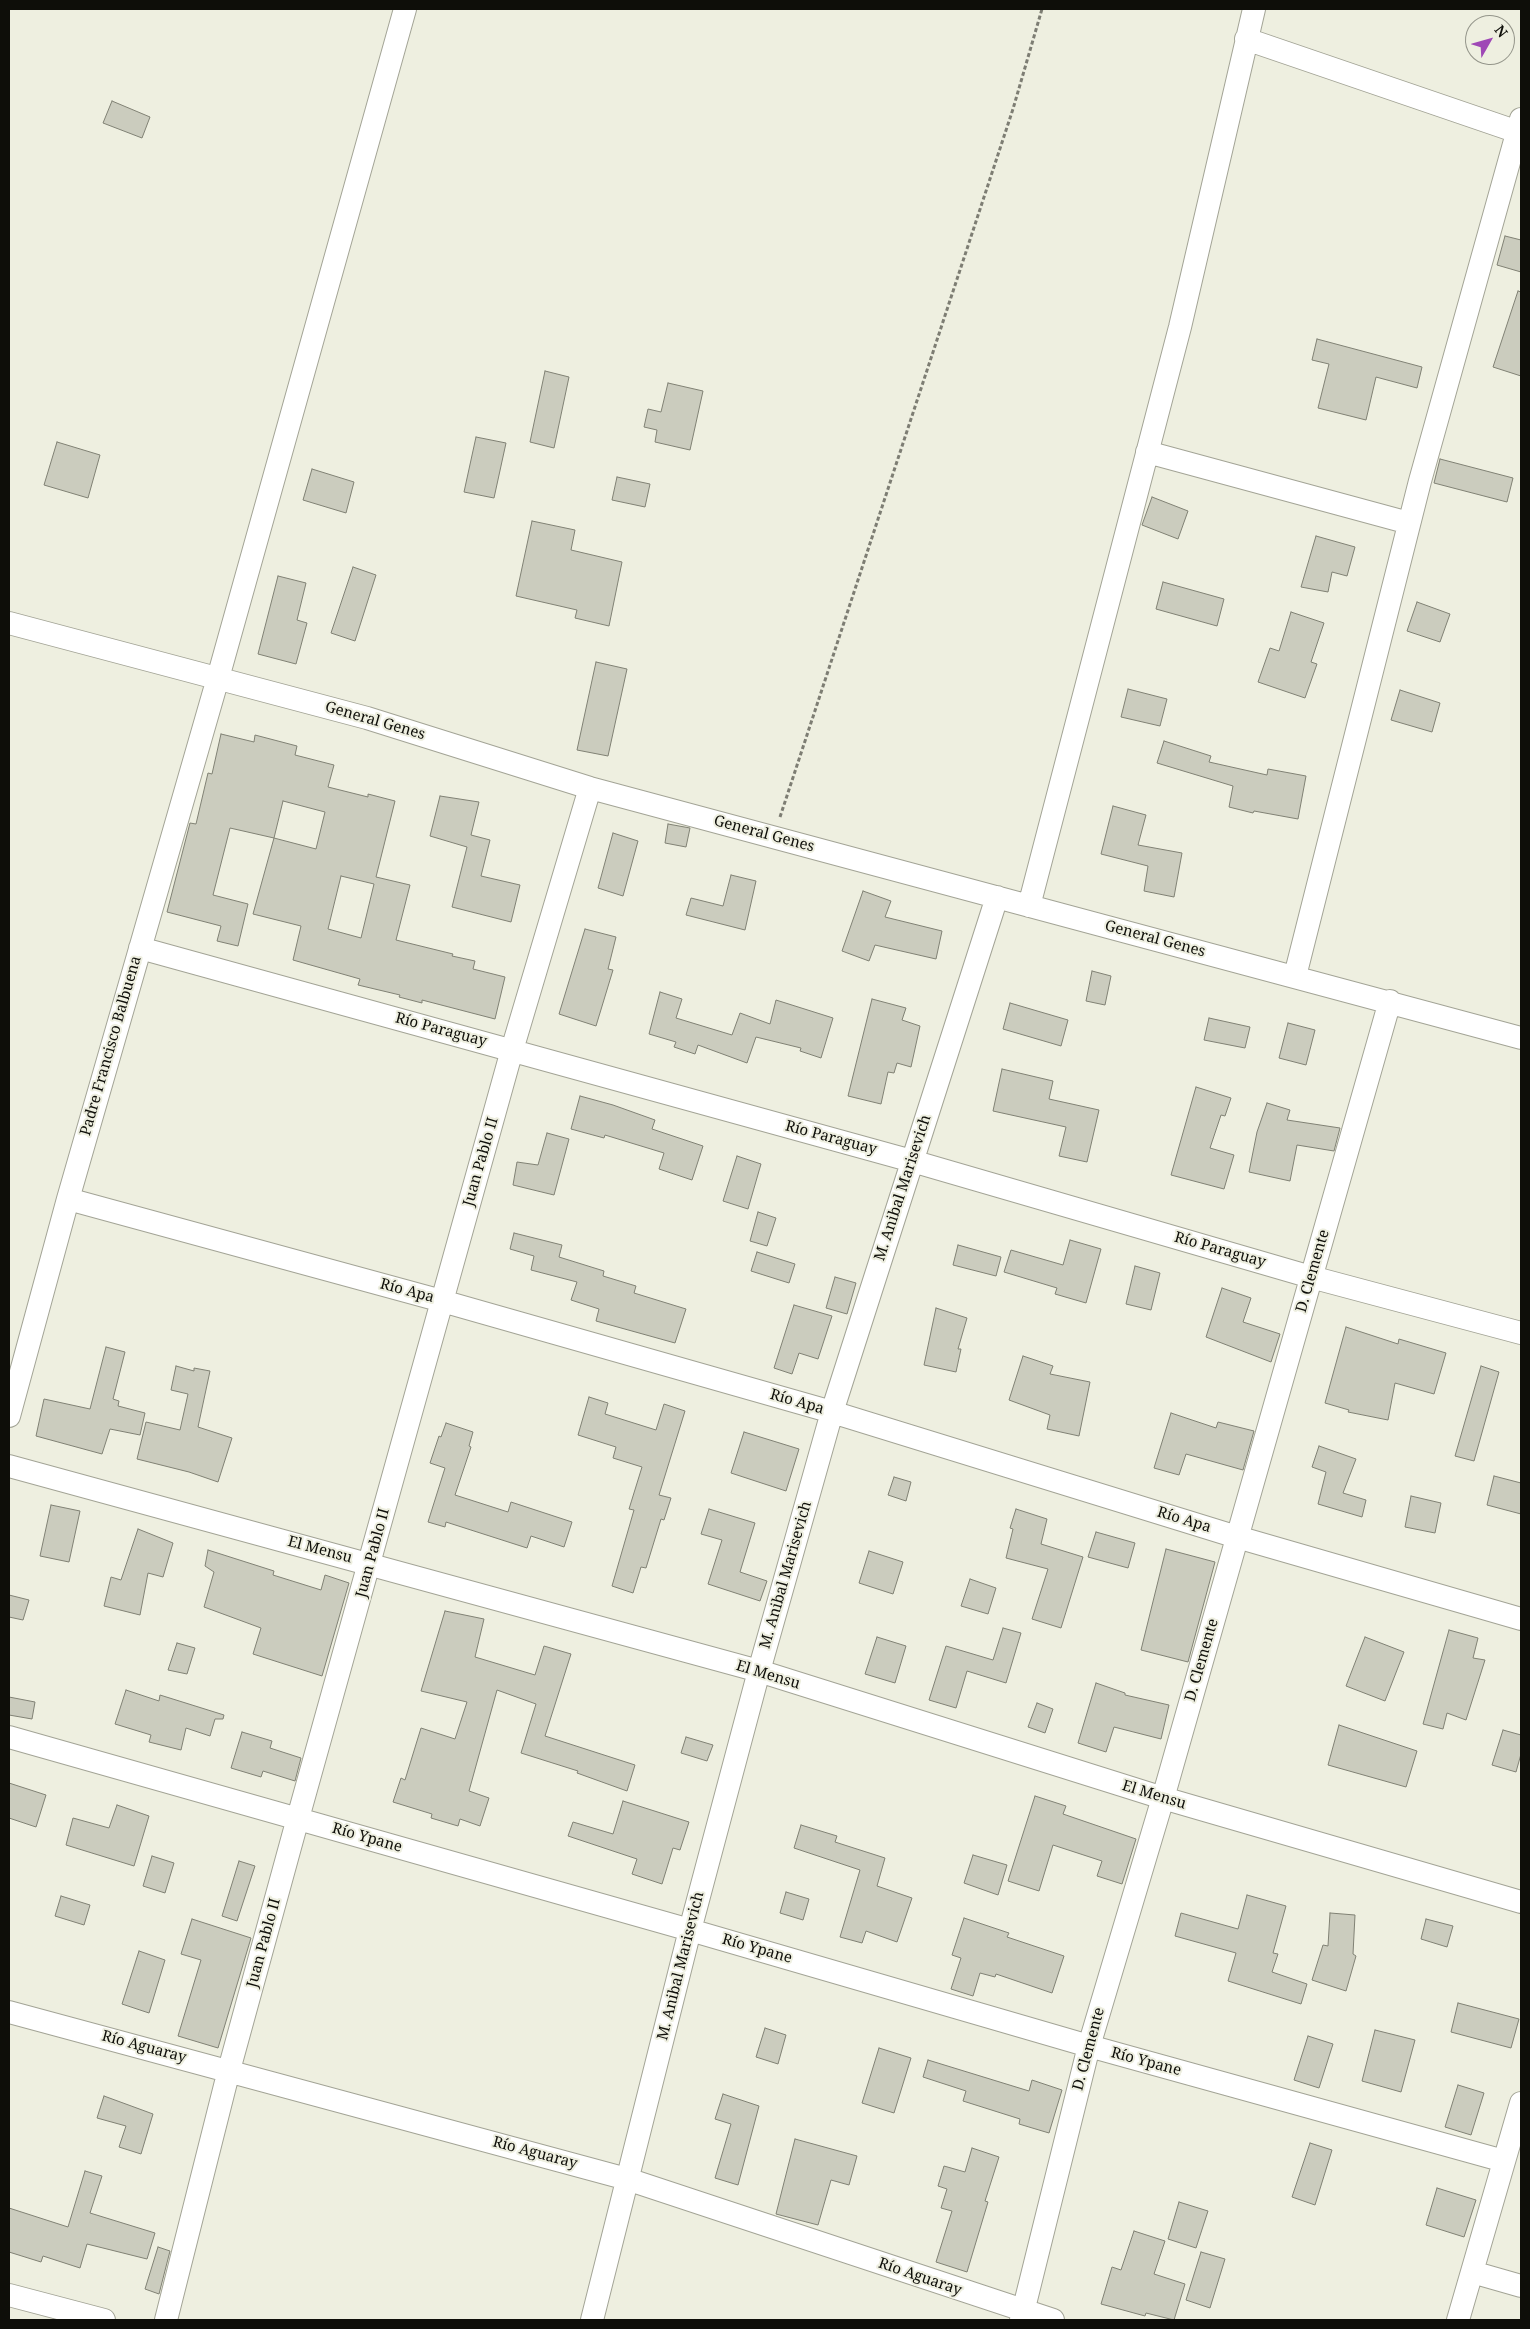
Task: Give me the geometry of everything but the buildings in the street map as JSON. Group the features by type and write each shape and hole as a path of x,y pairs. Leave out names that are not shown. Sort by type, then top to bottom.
{"street":[{"name":"Padre Francisco Balbuena","path":"9,1416 68,1199 218,678 405,9"},
{"path":"1029,906 1180,327 1254,9"},
{"path":"1246,39 1519,126 1409,523 1295,976"},
{"path":"1147,452 1409,523"},
{"name":"General Genes","path":"9,623 367,718 590,788 997,898 1390,1001 1521,1038"},
{"name":"Juan Pablo II","path":"166,2320 229,2070 298,1818 512,1050 590,788"},
{"name":"M. Anibal Marisevich","path":"592,2320 690,1930 758,1672 832,1412 997,898"},
{"name":"Río Paraguay","path":"140,948 912,1161 1311,1277 1521,1333"},
{"name":"D. Clemente","path":"1022,2316 1089,2046 1163,1798 1390,1001"},
{"name":"Río Apa","path":"68,1199 442,1301 832,1412 1237,1537 1521,1619"},
{"name":"El Mensu","path":"9,1466 370,1563 758,1672 1163,1798 1521,1902"},
{"name":"Río Ypane","path":"9,1737 690,1930 1089,2046 1504,2161"},
{"name":"Río Aguaray","path":"9,2012 627,2179 1022,2316 1053,2320"},
{"path":"1458,2320 1521,2103"},
{"path":"1472,2272 1521,2286"},
{"path":"9,2294 104,2320"}],"path":[{"path":"773,837 1014,109 1042,9"}]}
